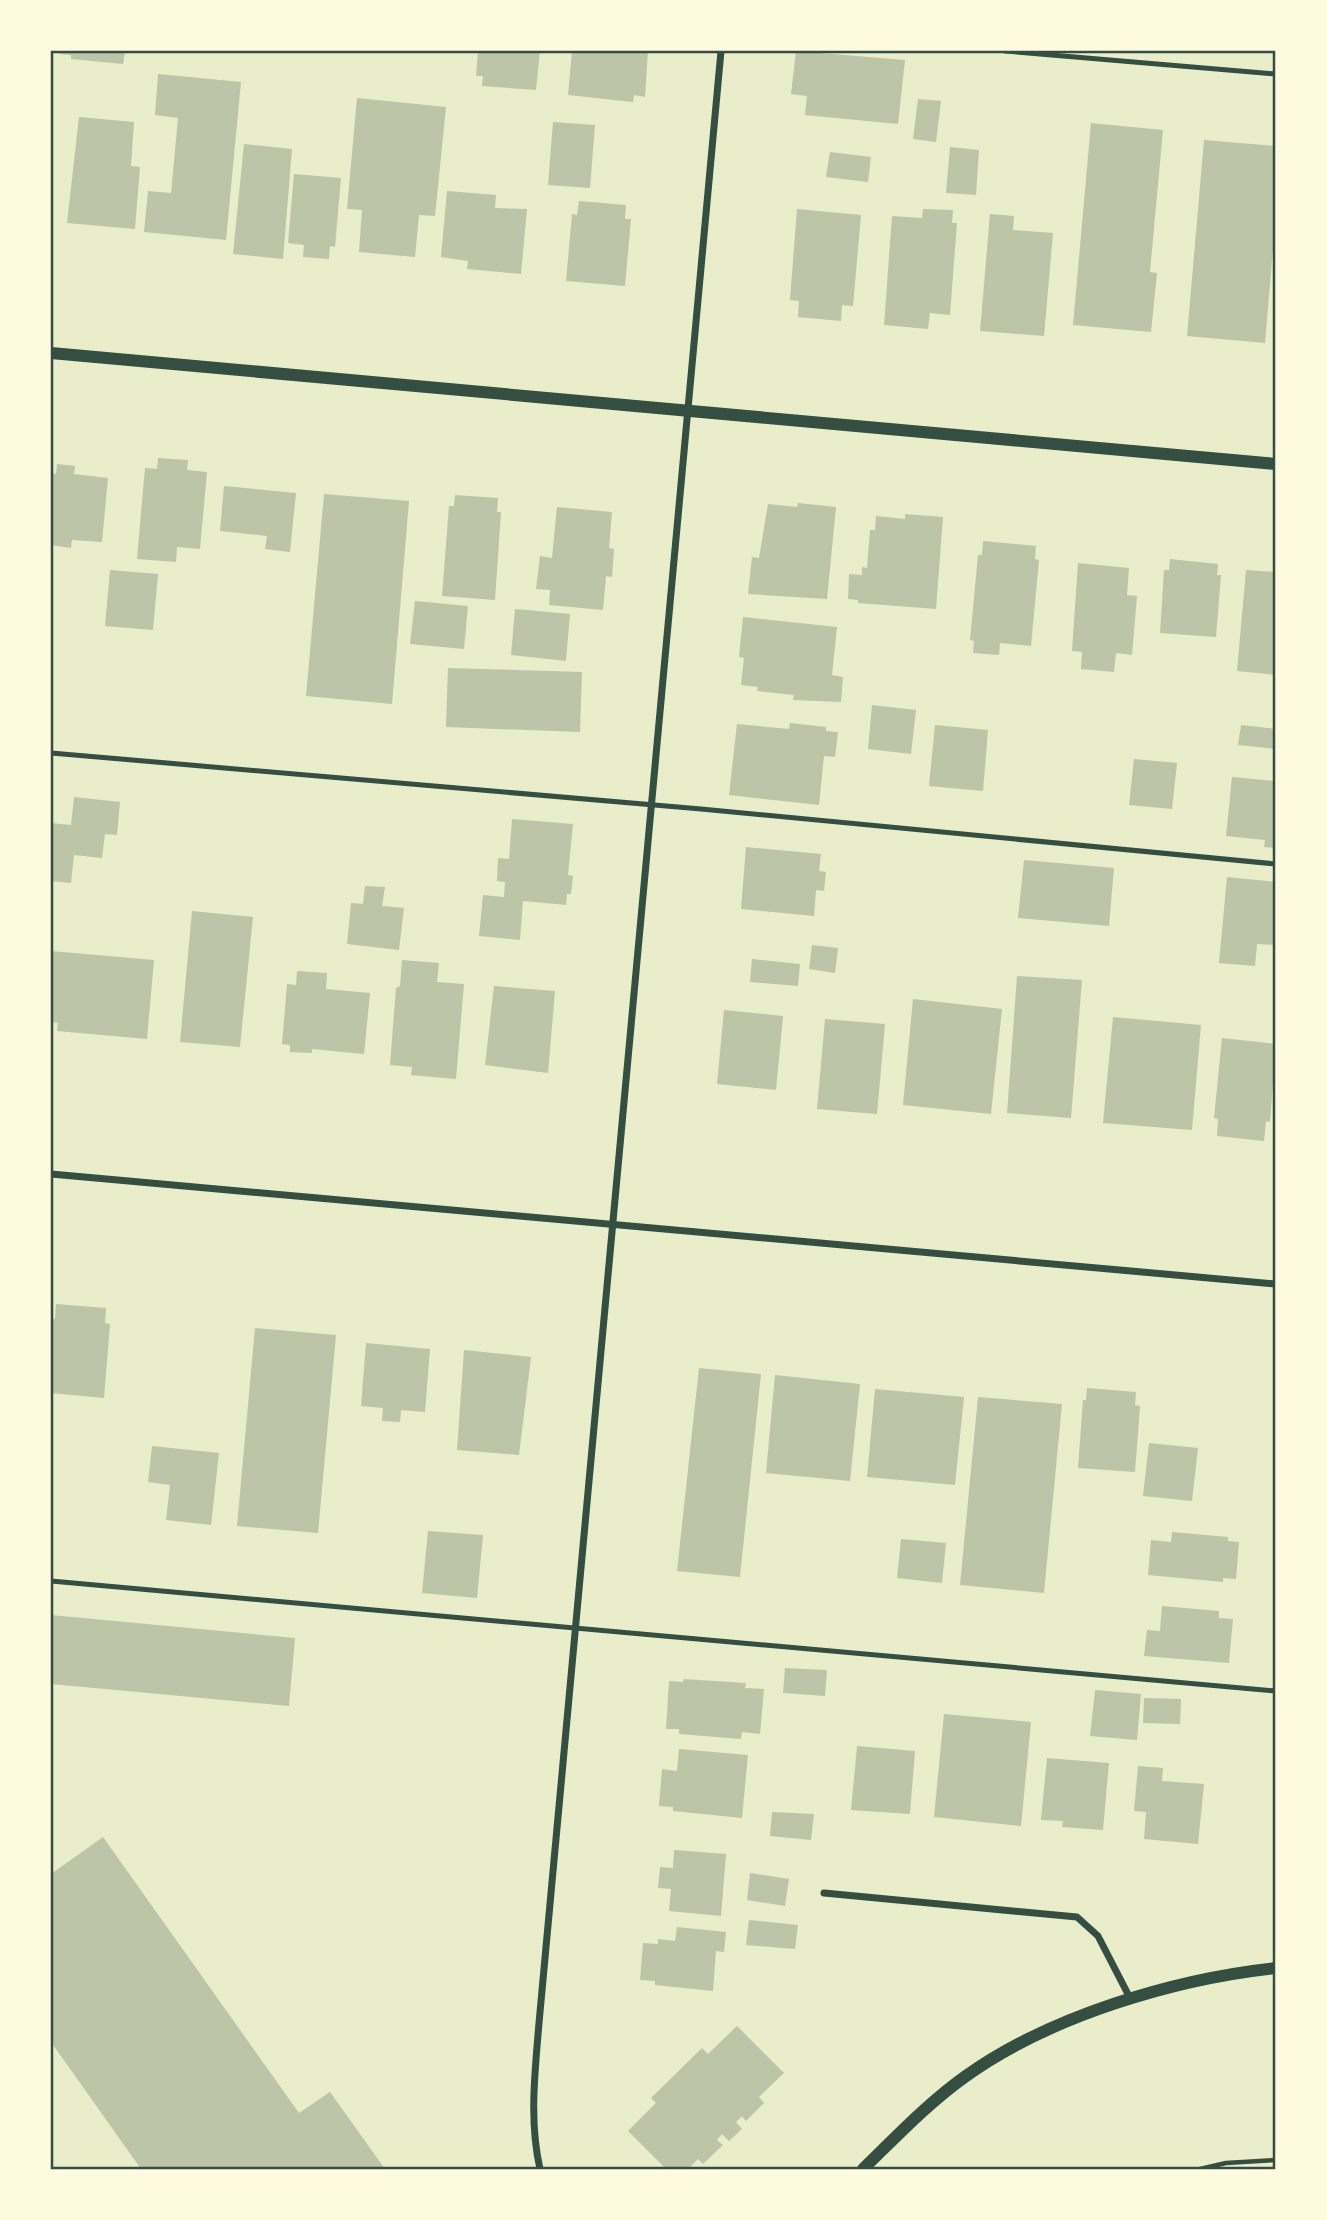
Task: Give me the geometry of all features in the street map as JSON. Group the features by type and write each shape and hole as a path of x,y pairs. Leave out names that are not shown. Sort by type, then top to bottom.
{"street":[{"path":"540,2169 534,2144 534,2097 603,1314 690,409 721,51"},
{"path":"51,353 1276,464"},
{"path":"51,1174 1276,1284"},
{"path":"824,1893 1077,1917 1098,1936 1131,2000"},
{"path":"863,2169 918,2115 966,2076 1014,2046 1131,2000 1185,1984 1276,1968"}],"lane":[{"path":"1005,51 1276,75"},
{"path":"51,753 653,805 1276,864"},
{"path":"51,1581 1276,1690"}],"path":[{"path":"1200,2169 1226,2163 1276,2160"}],"building":[{"path":"60,51 125,51 123,64 71,59 71,55 59,54"},
{"path":"478,51 540,51 536,90 482,86 483,76 476,76"},
{"path":"572,51 648,51 645,97 634,95 633,102 568,95"},
{"path":"796,51 905,60 898,124 805,115 807,96 791,94"},
{"path":"158,74 241,82 226,240 144,232 148,191 171,193 178,118 155,115"},
{"path":"357,98 446,107 435,216 419,215 415,257 359,252 362,210 347,209"},
{"path":"918,99 941,101 936,142 913,139"},
{"path":"79,117 134,122 131,166 140,167 135,229 67,223"},
{"path":"553,122 595,125 590,188 548,185"},
{"path":"1091,123 1163,130 1150,272 1157,273 1151,332 1073,325"},
{"path":"1204,140 1276,146 1276,214 1265,343 1187,336"},
{"path":"244,144 292,149 283,259 233,254"},
{"path":"950,147 979,150 976,195 946,193"},
{"path":"830,152 871,157 868,182 826,177"},
{"path":"294,174 341,178 335,247 330,246 329,259 303,257 304,245 288,243"},
{"path":"447,191 496,195 495,208 527,209 521,274 467,269 468,261 441,257"},
{"path":"579,201 626,205 625,219 631,219 625,286 566,281 572,214 577,215"},
{"path":"797,209 861,215 853,306 842,305 841,321 798,317 799,301 790,300"},
{"path":"923,209 953,210 952,223 957,223 950,315 930,313 928,329 884,325 892,216 922,218"},
{"path":"990,214 1014,216 1013,230 1053,233 1044,336 980,331"},
{"path":"158,458 188,460 187,470 207,472 200,549 177,547 176,562 137,559 145,468 157,469"},
{"path":"57,464 75,466 74,474 108,478 102,542 72,540 71,548 51,545 51,473 56,474"},
{"path":"224,486 296,493 290,552 265,549 267,536 220,531"},
{"path":"324,494 409,501 392,704 306,696"},
{"path":"455,495 498,498 497,512 501,512 495,600 442,596 449,506 454,506"},
{"path":"798,503 836,507 827,599 748,594 752,557 759,558 768,504 797,507"},
{"path":"557,507 612,512 609,548 614,549 612,577 606,576 603,610 549,605 550,590 536,589 540,556 552,558"},
{"path":"905,514 943,517 936,609 858,603 858,600 848,599 849,574 862,575 862,567 867,568 870,530 875,530 876,516 905,519"},
{"path":"983,541 1036,546 1035,559 1039,560 1031,646 1000,643 999,655 973,653 974,641 970,640 978,555 982,555"},
{"path":"1170,559 1218,564 1217,575 1221,575 1216,637 1160,633 1164,570 1169,570"},
{"path":"1078,563 1129,568 1127,595 1137,596 1132,655 1116,653 1114,672 1081,669 1082,652 1072,651"},
{"path":"110,570 158,574 153,630 105,626"},
{"path":"1246,570 1276,572 1276,675 1237,671"},
{"path":"415,601 468,606 464,649 410,644"},
{"path":"515,609 570,614 566,661 511,655"},
{"path":"743,617 837,627 832,675 843,677 841,702 793,700 794,695 757,691 758,687 741,685 744,658 739,657"},
{"path":"448,668 582,672 580,732 446,727"},
{"path":"872,705 916,710 911,754 868,749"},
{"path":"790,723 826,727 826,731 838,732 835,757 824,756 819,805 729,795 737,724 789,729"},
{"path":"935,725 988,730 983,791 929,786"},
{"path":"1241,725 1276,729 1276,749 1238,745"},
{"path":"1134,759 1177,763 1172,809 1129,805"},
{"path":"1232,777 1276,781 1276,848 1264,847 1265,840 1226,836"},
{"path":"74,797 120,802 117,835 105,834 102,858 74,855 71,883 51,881 51,823 71,825"},
{"path":"512,819 573,824 568,875 573,876 571,894 567,894 566,905 523,901 520,940 479,936 483,895 504,897 505,882 497,881 498,858 509,859"},
{"path":"746,847 821,854 819,871 826,872 824,891 816,890 814,916 741,909"},
{"path":"1024,860 1114,868 1109,926 1018,918"},
{"path":"1227,877 1276,882 1276,945 1257,944 1255,966 1219,963"},
{"path":"365,886 385,887 382,906 404,908 399,950 347,944 351,903 363,904"},
{"path":"192,911 253,917 240,1047 180,1042"},
{"path":"812,945 838,948 835,973 809,969"},
{"path":"51,951 154,960 147,1039 57,1031 58,1023 51,1022"},
{"path":"752,959 800,964 798,986 750,982"},
{"path":"402,960 439,963 437,982 464,984 456,1079 411,1075 412,1067 390,1065 396,988 400,986"},
{"path":"297,971 327,973 326,989 370,993 364,1054 312,1049 312,1053 290,1052 290,1045 282,1044 287,984 296,985"},
{"path":"1017,976 1082,980 1071,1118 1007,1113"},
{"path":"494,986 555,991 548,1073 485,1065"},
{"path":"913,999 1002,1009 991,1114 903,1105"},
{"path":"724,1010 783,1016 776,1090 717,1084"},
{"path":"1113,1017 1201,1025 1192,1130 1103,1123"},
{"path":"825,1019 885,1024 877,1114 817,1109"},
{"path":"1222,1038 1276,1044 1270,1122 1266,1121 1264,1141 1217,1136 1218,1119 1214,1118"},
{"path":"56,1304 106,1308 105,1323 110,1324 104,1398 51,1393 51,1318 55,1319"},
{"path":"255,1328 336,1335 318,1533 237,1526"},
{"path":"366,1343 430,1349 425,1412 401,1410 400,1422 382,1421 383,1408 361,1406"},
{"path":"464,1350 531,1357 519,1455 457,1450"},
{"path":"699,1368 761,1374 740,1577 677,1571"},
{"path":"775,1375 860,1384 850,1481 766,1473"},
{"path":"1087,1388 1136,1392 1135,1405 1140,1406 1135,1472 1078,1468 1083,1400 1086,1400"},
{"path":"875,1389 964,1397 955,1485 867,1477"},
{"path":"978,1397 1062,1404 1044,1593 960,1585"},
{"path":"1149,1443 1198,1448 1192,1501 1143,1496"},
{"path":"152,1446 219,1453 211,1525 166,1520 170,1485 148,1482"},
{"path":"428,1531 483,1535 477,1598 422,1593"},
{"path":"1172,1532 1228,1537 1228,1541 1239,1542 1236,1579 1223,1578 1223,1582 1148,1575 1151,1540 1171,1542"},
{"path":"901,1539 946,1543 942,1583 897,1578"},
{"path":"1162,1606 1219,1611 1219,1618 1233,1619 1229,1663 1144,1656 1147,1630 1160,1631"},
{"path":"51,1615 295,1638 289,1706 51,1684"},
{"path":"785,1668 827,1670 825,1696 783,1693"},
{"path":"684,1679 746,1683 745,1688 764,1689 760,1734 742,1732 741,1739 679,1734 679,1729 666,1729 669,1681 683,1682"},
{"path":"1095,1690 1141,1694 1137,1740 1090,1736"},
{"path":"1144,1698 1181,1699 1180,1724 1143,1723"},
{"path":"944,1714 1031,1722 1021,1826 934,1817"},
{"path":"857,1746 915,1751 910,1814 851,1810"},
{"path":"679,1749 748,1755 742,1818 673,1811 673,1807 659,1806 662,1769 677,1771"},
{"path":"1047,1758 1109,1763 1103,1830 1062,1827 1063,1821 1041,1820"},
{"path":"1138,1766 1163,1768 1162,1781 1204,1784 1198,1844 1144,1839 1146,1812 1134,1811"},
{"path":"772,1812 814,1814 811,1840 770,1836"},
{"path":"103,1837 299,2113 330,2092 385,2169 141,2169 51,2042 51,1874"},
{"path":"674,1850 726,1854 721,1916 669,1911 671,1889 658,1888 660,1867 673,1868"},
{"path":"750,1873 789,1879 785,1906 747,1900"},
{"path":"749,1920 798,1925 795,1949 746,1945"},
{"path":"677,1927 726,1932 724,1952 716,1951 713,1991 655,1985 655,1981 640,1980 643,1943 658,1944 658,1939 675,1941"},
{"path":"737,2026 784,2073 759,2097 764,2103 746,2121 742,2116 736,2122 742,2129 729,2141 722,2134 717,2140 723,2145 703,2164 698,2159 688,2169 666,2169 628,2131 656,2103 651,2098 702,2048 708,2054"}]}
